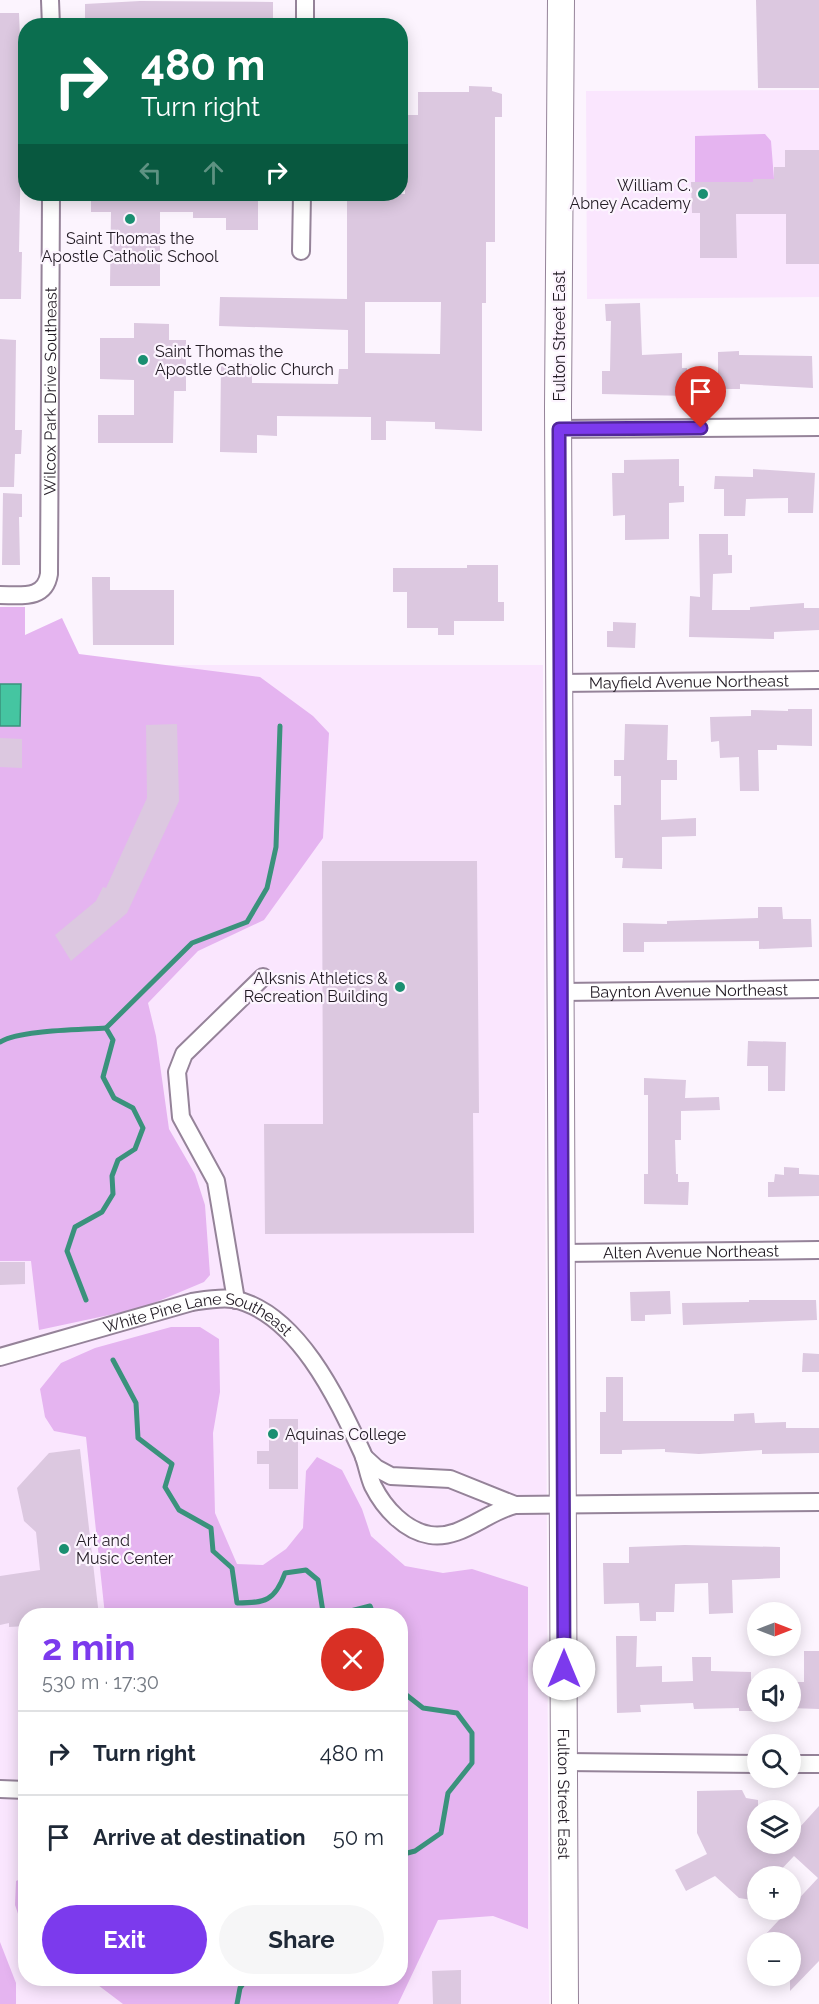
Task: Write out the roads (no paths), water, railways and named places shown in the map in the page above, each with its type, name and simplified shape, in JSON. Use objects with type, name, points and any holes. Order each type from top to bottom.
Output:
[{"type":"main road","name":"Fulton Street East","points":[[561,0],[559,683],[565,2004]]},
{"type":"street","points":[[50,0],[51,18]]},
{"type":"street","points":[[305,0],[305,18]]},
{"type":"street","name":"Wilcox Park Drive Southeast","points":[[0,595],[34,594],[44,589],[50,574],[51,201]]},
{"type":"street","points":[[301,251],[302,201]]},
{"type":"street","points":[[559,429],[819,427]]},
{"type":"street","name":"Mayfield Avenue Northeast","points":[[559,683],[819,680]]},
{"type":"street","points":[[236,1300],[216,1181],[181,1117],[177,1071],[184,1054],[263,977]]},
{"type":"street","name":"Baynton Avenue Northeast","points":[[560,992],[819,990]]},
{"type":"street","name":"Alten Avenue Northeast","points":[[561,1253],[819,1250]]},
{"type":"street","name":"White Pine Lane Southeast","points":[[0,1358],[192,1302],[214,1299],[236,1300],[278,1321],[305,1351],[336,1401],[364,1457],[374,1486],[384,1502],[399,1520],[424,1534],[438,1536],[455,1532],[500,1509],[515,1505],[819,1502]]},
{"type":"street","name":"White Pine Lane Southeast","points":[[364,1457],[376,1468],[391,1476],[450,1479],[515,1505]]},
{"type":"street","points":[[565,1762],[747,1764]]},
{"type":"street","points":[[801,1764],[819,1764]]},
{"type":"street","points":[[0,1789],[18,1790]]},
{"type":"waterway","points":[[86,1300],[67,1251],[75,1227],[102,1212],[113,1194],[112,1176],[118,1160],[135,1149],[143,1128],[133,1108],[114,1098],[103,1077],[113,1040],[106,1028],[192,943],[247,922],[267,888],[276,847],[280,726]]},
{"type":"waterway","points":[[0,1042],[35,1033],[106,1028]]},
{"type":"waterway","points":[[113,1360],[136,1403],[138,1438],[172,1464],[165,1487],[179,1510],[211,1528],[213,1551],[232,1568],[237,1603],[262,1601],[273,1595],[285,1573],[306,1570],[318,1580],[322,1608]]},
{"type":"waterway","points":[[362,1608],[370,1606],[371,1608]]},
{"type":"waterway","points":[[408,1696],[423,1708],[457,1713],[472,1733],[472,1763],[448,1793],[441,1833],[415,1851],[408,1853]]},
{"type":"waterway","points":[[237,2004],[241,1986]]},
{"type":"place","name":"William C. Abney Academy","points":[[703,194]]},
{"type":"place","name":"Saint Thomas the Apostle Catholic School","points":[[130,219]]},
{"type":"place","name":"Saint Thomas the Apostle Catholic Church","points":[[143,360]]},
{"type":"place","name":"Alksnis Athletics & Recreation Building","points":[[400,987]]},
{"type":"place","name":"Aquinas College","points":[[273,1434]]},
{"type":"place","name":"Art and Music Center","points":[[64,1549]]}]
